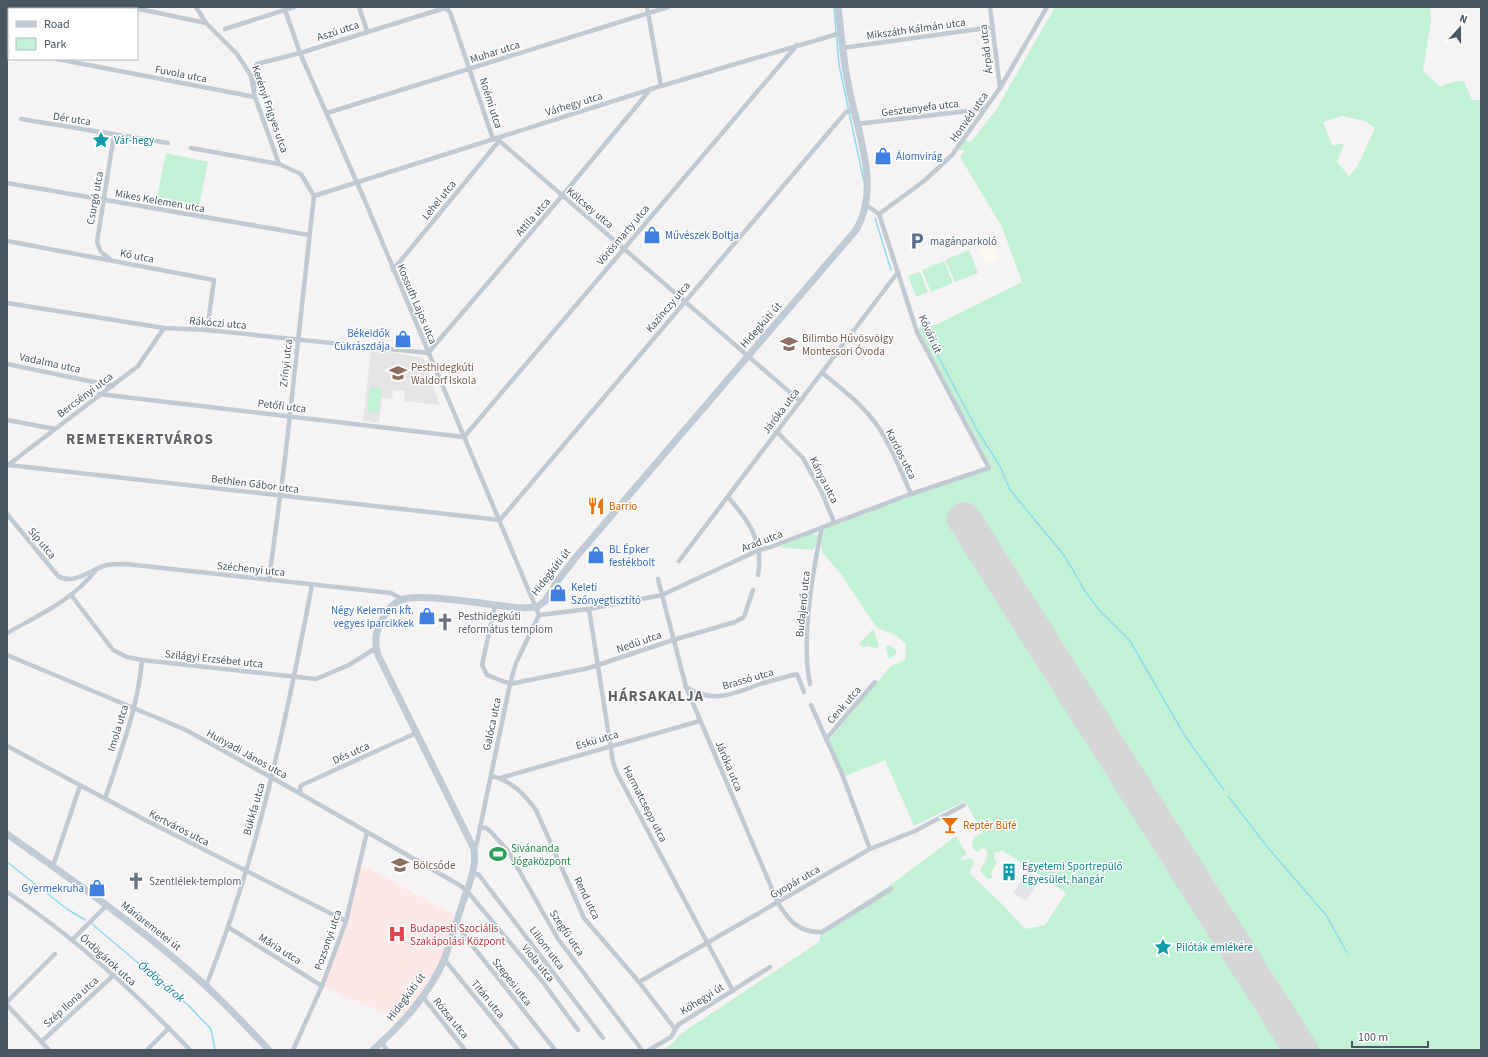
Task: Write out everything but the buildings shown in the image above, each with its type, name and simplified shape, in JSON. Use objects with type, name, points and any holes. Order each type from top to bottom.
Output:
[{"type":"main road","name":"Hidegkúti út","points":[[402,599],[422,597],[520,608],[537,607],[545,601],[559,579],[576,557],[856,230],[866,205],[868,184],[867,172],[856,124],[851,110],[842,48],[838,34],[838,7]]},
{"type":"main road","points":[[376,648],[377,632],[382,618],[391,606],[402,599]]},
{"type":"main road","name":"Hidegkúti út","points":[[373,1050],[403,1021],[422,997],[444,959],[473,873],[475,857],[474,849],[414,734],[376,648]]},
{"type":"main road","name":"Máriaremetei út","points":[[7,834],[107,906],[206,986],[269,1050]]},
{"type":"street","name":"Kerényi Frigyes utca","points":[[196,7],[206,23],[242,61],[251,76],[255,97],[279,164]]},
{"type":"street","points":[[225,29],[285,8],[294,7]]},
{"type":"street","points":[[359,7],[367,31]]},
{"type":"street","name":"Aszú utca","points":[[254,89],[255,68],[257,64],[300,53],[446,7]]},
{"type":"street","name":"Noémi utca","points":[[446,7],[450,12],[496,139]]},
{"type":"street","points":[[647,7],[661,86]]},
{"type":"street","name":"Muhar utca","points":[[327,114],[668,7]]},
{"type":"street","name":"Árpád utca","points":[[990,7],[1000,88]]},
{"type":"street","name":"Honvéd utca","points":[[879,214],[924,182],[952,155],[1000,88],[1047,7]]},
{"type":"street","name":"Kossuth Lajos utca","points":[[285,8],[300,53],[537,607]]},
{"type":"street","points":[[138,9],[206,23]]},
{"type":"street","name":"Mikszáth Kálmán utca","points":[[842,48],[993,27]]},
{"type":"street","name":"Várhegy utca","points":[[314,196],[661,86],[838,34]]},
{"type":"street","name":"Vörösmarty utca","points":[[464,437],[797,45]]},
{"type":"street","name":"Fuvola utca","points":[[62,60],[255,97]]},
{"type":"street","name":"Attila utca","points":[[428,353],[562,196],[649,90]]},
{"type":"street","name":"Gesztenyefa utca","points":[[856,124],[985,109]]},
{"type":"street","name":"Kazinczy utca","points":[[500,520],[846,112],[851,110]]},
{"type":"street","name":"Dér utca","points":[[21,119],[168,143]]},
{"type":"street","name":"Csurgó utca","points":[[111,260],[101,252],[96,242],[114,135]]},
{"type":"street","name":"Kölcsey utca","points":[[496,139],[624,248],[800,402]]},
{"type":"street","name":"Lehel utca","points":[[393,270],[496,139]]},
{"type":"street","points":[[191,148],[279,164],[301,174],[314,196]]},
{"type":"street","name":"Mikes Kelemen utca","points":[[7,183],[309,235]]},
{"type":"street","name":"Zrínyi utca","points":[[269,580],[290,416],[297,339],[314,196]]},
{"type":"street","points":[[866,205],[879,214]]},
{"type":"street","name":"Kővári út","points":[[879,214],[916,332],[989,468]]},
{"type":"street","name":"Kő utca","points":[[7,242],[214,280],[207,330]]},
{"type":"street","name":"Járóka utca","points":[[679,561],[898,272]]},
{"type":"street","name":"Rákóczi utca","points":[[7,303],[164,328],[207,330],[428,353]]},
{"type":"street","name":"Bercsényi utca","points":[[8,465],[99,394],[138,366],[164,328]]},
{"type":"street","name":"Vadalma utca","points":[[7,364],[112,386]]},
{"type":"street","name":"Kardos utca","points":[[822,373],[850,395],[869,415],[886,439],[911,494]]},
{"type":"street","name":"Petőfi utca","points":[[99,394],[464,437]]},
{"type":"street","points":[[7,420],[55,429]]},
{"type":"street","name":"Kánya utca","points":[[777,432],[803,458],[816,480],[834,522]]},
{"type":"street","name":"Bethlen Gábor utca","points":[[8,465],[500,520]]},
{"type":"street","name":"Arad utca","points":[[539,615],[589,609],[662,595],[760,550],[911,494],[989,468]]},
{"type":"street","points":[[728,497],[749,523],[760,550],[758,575]]},
{"type":"street","name":"Síp utca","points":[[7,514],[58,576],[67,580]]},
{"type":"street","name":"Budajenő utca","points":[[810,684],[807,670],[809,612],[822,527]]},
{"type":"street","name":"Széchenyi utca","points":[[67,580],[107,565],[126,564],[391,593],[402,599]]},
{"type":"street","points":[[7,633],[52,609],[88,581],[97,569]]},
{"type":"street","points":[[85,574],[89,578],[88,581]]},
{"type":"street","name":"Járóka utca","points":[[658,579],[686,687],[778,903],[790,921],[800,929],[812,932],[822,932],[891,889]]},
{"type":"street","name":"Bükkfa utca","points":[[206,986],[228,927],[246,872],[272,778],[312,585]]},
{"type":"street","name":"Nedű utca","points":[[510,684],[599,666],[673,640],[735,622],[744,617],[753,590]]},
{"type":"street","name":"Szilágyi Erzsébet utca","points":[[71,595],[113,650],[127,657],[142,660],[316,679],[324,677],[349,665],[376,648]]},
{"type":"street","points":[[495,606],[482,666],[486,675],[510,684]]},
{"type":"street","points":[[537,607],[539,615]]},
{"type":"street","name":"Harmatcsepp utca","points":[[589,609],[611,746],[617,773],[733,991]]},
{"type":"street","name":"Galóca utca","points":[[474,849],[510,684],[516,663],[539,615]]},
{"type":"street","name":"Hunyadi János utca","points":[[7,655],[186,730],[301,794],[467,891]]},
{"type":"street","name":"Imola utca","points":[[105,799],[134,707],[140,684],[142,660]]},
{"type":"street","name":"Brassó utca","points":[[686,687],[697,694],[714,697],[732,695],[797,674],[804,692]]},
{"type":"street","name":"Cenk utca","points":[[826,739],[875,682]]},
{"type":"street","points":[[811,705],[870,849]]},
{"type":"street","name":"Eskü utca","points":[[500,778],[700,721]]},
{"type":"street","name":"Dés utca","points":[[301,794],[300,788],[302,785],[414,734]]},
{"type":"street","name":"Kertváros utca","points":[[7,746],[105,799],[346,922]]},
{"type":"street","name":"Rend utca","points":[[491,776],[500,778],[521,791],[536,810],[584,918],[639,982],[675,1029]]},
{"type":"street","points":[[53,866],[80,786]]},
{"type":"street","name":"Gyopár utca","points":[[639,982],[870,849],[911,833],[964,805]]},
{"type":"street","name":"Szegfű utca","points":[[480,827],[486,828],[491,832],[508,851],[558,939],[642,1050]]},
{"type":"street","name":"Pozsonyi utca","points":[[293,1050],[322,986],[346,922],[367,832]]},
{"type":"street","name":"Liliom utca","points":[[473,873],[479,875],[603,1038]]},
{"type":"street","name":"Viola utca","points":[[467,891],[542,981],[578,1030]]},
{"type":"street","name":"Ördögárok utca","points":[[7,892],[49,920],[114,975],[190,1050]]},
{"type":"street","points":[[72,940],[107,906]]},
{"type":"street","name":"Szepesi utca","points":[[456,925],[555,1050]]},
{"type":"street","name":"Mária utca","points":[[228,927],[322,986]]},
{"type":"street","points":[[48,1050],[7,1004],[55,954]]},
{"type":"street","name":"Titán utca","points":[[444,959],[518,1050]]},
{"type":"street","name":"Kőhegyi út","points":[[649,1050],[671,1036],[675,1029],[770,967]]},
{"type":"street","name":"Szép Ilona utca","points":[[40,1042],[114,975]]},
{"type":"street","name":"Rózsa utca","points":[[422,997],[465,1050]]},
{"type":"street","points":[[147,1050],[169,1028]]},
{"type":"street","points":[[381,1042],[387,1050]]},
{"type":"shaded area","points":[[991,240],[999,259],[985,264],[977,245]]},
{"type":"shaded area","name":"Pesthidegkúti Waldorf Iskola","points":[[371,350],[423,357],[440,405],[404,401],[405,391],[393,390],[392,399],[382,398],[379,423],[363,421]]},
{"type":"shaded area","name":"Budapesti Szociális Szakápolási Központ","points":[[360,864],[458,917],[444,959],[403,1021],[322,986],[346,922]]},
{"type":"shaded area","points":[[1027,871],[1040,879],[1026,901],[1013,893]]},
{"type":"green space","points":[[7,7],[114,8],[8,8],[8,39]]},
{"type":"green space","points":[[1055,7],[1430,7],[1431,20],[1423,71],[1440,87],[1452,82],[1464,81],[1472,100],[1481,100],[1481,1050],[663,1050],[673,1043],[679,1035],[819,942],[821,931],[889,886],[956,836],[967,854],[961,858],[961,861],[971,858],[974,863],[969,873],[1002,904],[1025,929],[1045,925],[1066,893],[1002,850],[998,853],[995,852],[994,858],[997,862],[991,873],[993,878],[987,879],[980,870],[987,857],[986,849],[982,848],[978,852],[974,850],[972,843],[975,836],[983,833],[965,801],[914,826],[885,760],[845,776],[829,740],[891,666],[905,660],[906,644],[897,636],[876,627],[840,573],[822,552],[821,544],[825,528],[914,495],[992,469],[918,329],[937,324],[1022,282],[1002,227],[960,157],[965,150],[958,150],[965,140],[971,142],[996,110]],"holes":[[[1342,116],[1365,121],[1375,128],[1357,167],[1349,176],[1337,162],[1344,144],[1332,145],[1323,122]]]},
{"type":"green space","points":[[166,153],[208,162],[198,211],[156,202]]},
{"type":"green space","points":[[969,250],[978,273],[955,282],[945,260]]},
{"type":"green space","points":[[944,261],[953,283],[931,292],[922,270]]},
{"type":"green space","points":[[920,272],[928,292],[916,297],[908,276]]},
{"type":"green space","points":[[370,386],[382,388],[378,413],[367,411]]},
{"type":"green space","points":[[813,533],[818,536],[815,548],[811,550],[778,547]]},
{"type":"green space","points":[[873,629],[879,646],[876,649],[869,646],[864,647],[859,644]]},
{"type":"green space","points":[[890,645],[896,650],[896,654],[890,659],[888,657],[886,647]]},
{"type":"waterway","points":[[834,7],[839,65],[864,182]]},
{"type":"waterway","points":[[875,218],[891,270]]},
{"type":"waterway","points":[[923,330],[934,345],[936,352],[977,430],[1001,468],[1010,490],[1063,554],[1084,590],[1100,611],[1130,641],[1185,736],[1224,790]]},
{"type":"waterway","points":[[1228,796],[1269,849],[1326,915],[1347,953]]},
{"type":"waterway","name":"Ördög-árok","points":[[7,862],[67,909],[85,920]]},
{"type":"waterway","name":"Ördög-árok","points":[[92,924],[188,1005],[211,1029],[215,1050]]},
{"type":"runway","points":[[964,519],[1301,1050]]},
{"type":"place","name":"Vár-hegy","points":[[101,140]]},
{"type":"place","name":"Álomvirág","points":[[883,156]]},
{"type":"place","name":"Művészek Boltja","points":[[652,235]]},
{"type":"place","name":"magánparkoló","points":[[917,241]]},
{"type":"place","name":"Békeidők Cukrászdája","points":[[403,339]]},
{"type":"place","name":"Bilimbo Hűvösvölgy Montessori Óvoda","points":[[789,344]]},
{"type":"place","name":"Pesthidegkúti Waldorf Iskola","points":[[398,373]]},
{"type":"place","name":"Barrio","points":[[596,506]]},
{"type":"place","name":"BL Épker festékbolt","points":[[596,555]]},
{"type":"place","name":"Keleti Szőnyegtisztító","points":[[558,593]]},
{"type":"place","name":"Négy Kelemen kft. vegyes iparcikkek","points":[[427,616]]},
{"type":"place","name":"Pesthidegkúti református templom","points":[[445,622]]},
{"type":"place","name":"Reptér Büfé","points":[[950,825]]},
{"type":"place","name":"Sivánanda Jógaközpont","points":[[498,854]]},
{"type":"place","name":"Bölcsőde","points":[[400,865]]},
{"type":"place","name":"Egyetemi Sportrepülő Egyesület, hangár","points":[[1009,872]]},
{"type":"place","name":"Szentlélek-templom","points":[[136,881]]},
{"type":"place","name":"Gyermekruha","points":[[97,888]]},
{"type":"place","name":"Budapesti Szociális Szakápolási Központ","points":[[397,934]]},
{"type":"place","name":"Pilóták emlékére","points":[[1163,947]]},
{"type":"district","name":"REMETEKERTVÁROS","points":[[140,439]]},
{"type":"district","name":"HÁRSAKALJA","points":[[656,696]]}]
